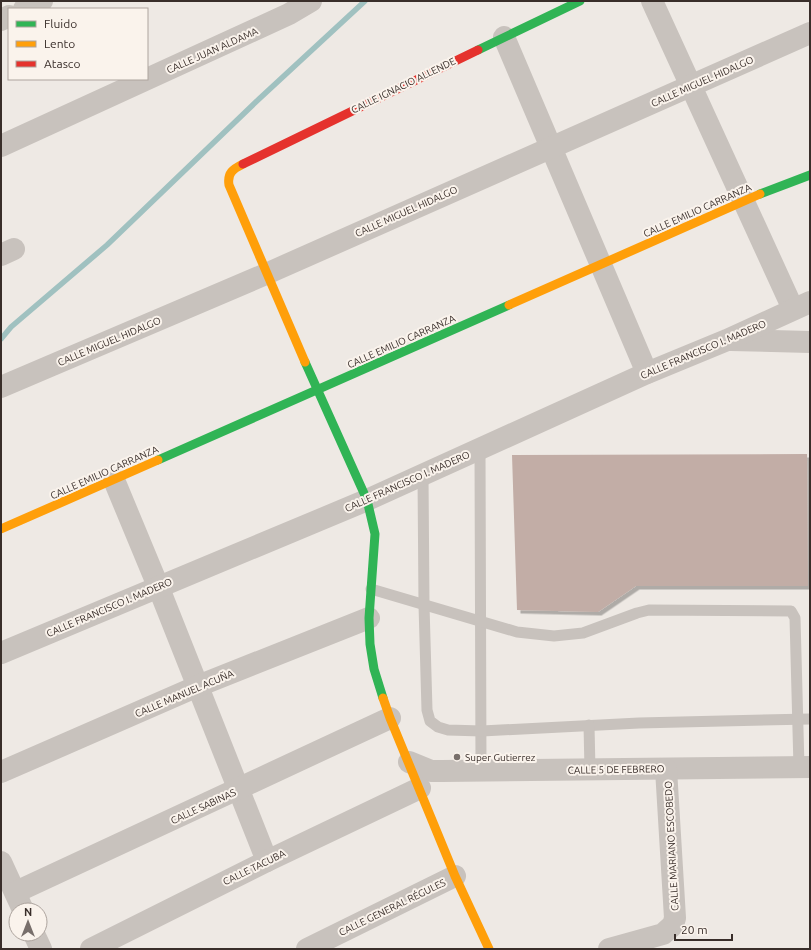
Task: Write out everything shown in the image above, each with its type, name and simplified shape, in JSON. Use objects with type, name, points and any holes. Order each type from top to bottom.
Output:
[{"type":"street","points":[[26,8],[42,1]]},
{"type":"street","name":"CALLE JUAN ALDAMA","points":[[148,79],[289,14],[311,1]]},
{"type":"street","name":"CALLE IGNACIO ALLENDE","points":[[266,274],[228,185],[229,173],[234,168],[580,1]]},
{"type":"street","points":[[652,1],[743,201],[802,305]]},
{"type":"street","name":"CALLE MIGUEL HIDALGO","points":[[1,387],[266,274],[810,33]]},
{"type":"street","points":[[504,37],[552,146],[647,373]]},
{"type":"street","name":"CALLE JUAN ALDAMA","points":[[1,146],[145,80]]},
{"type":"street","name":"CALLE EMILIO CARRANZA","points":[[1,529],[743,201],[810,175]]},
{"type":"street","points":[[266,274],[367,500],[375,534],[369,618],[370,644],[374,670],[390,718],[417,772],[456,876],[489,949]]},
{"type":"street","name":"CALLE FRANCISCO I. MADERO","points":[[1,652],[367,500],[647,373],[727,340],[802,305]]},
{"type":"street","points":[[727,340],[810,342]]},
{"type":"street","points":[[114,480],[158,586],[267,861]]},
{"type":"street","name":"CALLE MANUEL ACUÑA","points":[[1,772],[198,686],[369,618]]},
{"type":"street","name":"CALLE SABINAS","points":[[20,901],[239,790],[390,718]]},
{"type":"street","name":"CALLE 5 DE FEBRERO","points":[[417,772],[805,767]]},
{"type":"street","name":"CALLE MARIANO ESCOBEDO","points":[[609,949],[662,934],[674,925],[675,918],[666,769]]},
{"type":"street","name":"CALLE TACUBA","points":[[90,949],[267,861],[417,772]]},
{"type":"street","points":[[1,862],[20,901]]},
{"type":"street","name":"CALLE GENERAL RÉGULES","points":[[307,949],[456,876]]},
{"type":"lane","points":[[480,449],[481,771]]},
{"type":"lane","points":[[423,475],[424,605],[427,710],[430,721],[438,727],[448,730],[482,731],[589,725],[810,720]]},
{"type":"lane","points":[[371,589],[517,632],[554,636],[583,633],[649,610],[744,609],[791,611],[795,618],[798,720],[805,767]]},
{"type":"lane","points":[[589,725],[590,770]]},
{"type":"building","points":[[807,454],[808,586],[636,586],[598,612],[517,610],[512,455]]},
{"type":"waterway","points":[[1,339],[11,327],[107,245],[259,99],[365,1]]},
{"type":"traffic: fast","points":[[478,50],[580,1]]},
{"type":"traffic: fast","points":[[760,194],[810,175]]},
{"type":"traffic: fast","points":[[158,460],[509,305]]},
{"type":"traffic: fast","points":[[305,362],[367,500],[375,534],[369,618],[370,644],[374,669],[383,698]]},
{"type":"traffic: slow","points":[[243,164],[230,174],[229,185],[305,362]]},
{"type":"traffic: slow","points":[[509,305],[760,194]]},
{"type":"traffic: slow","points":[[1,529],[158,460]]},
{"type":"traffic: slow","points":[[383,698],[455,876],[489,949]]},
{"type":"traffic: jam","points":[[243,164],[478,50]]},
{"type":"place","name":"Super Gutierrez","points":[[457,757]]}]
